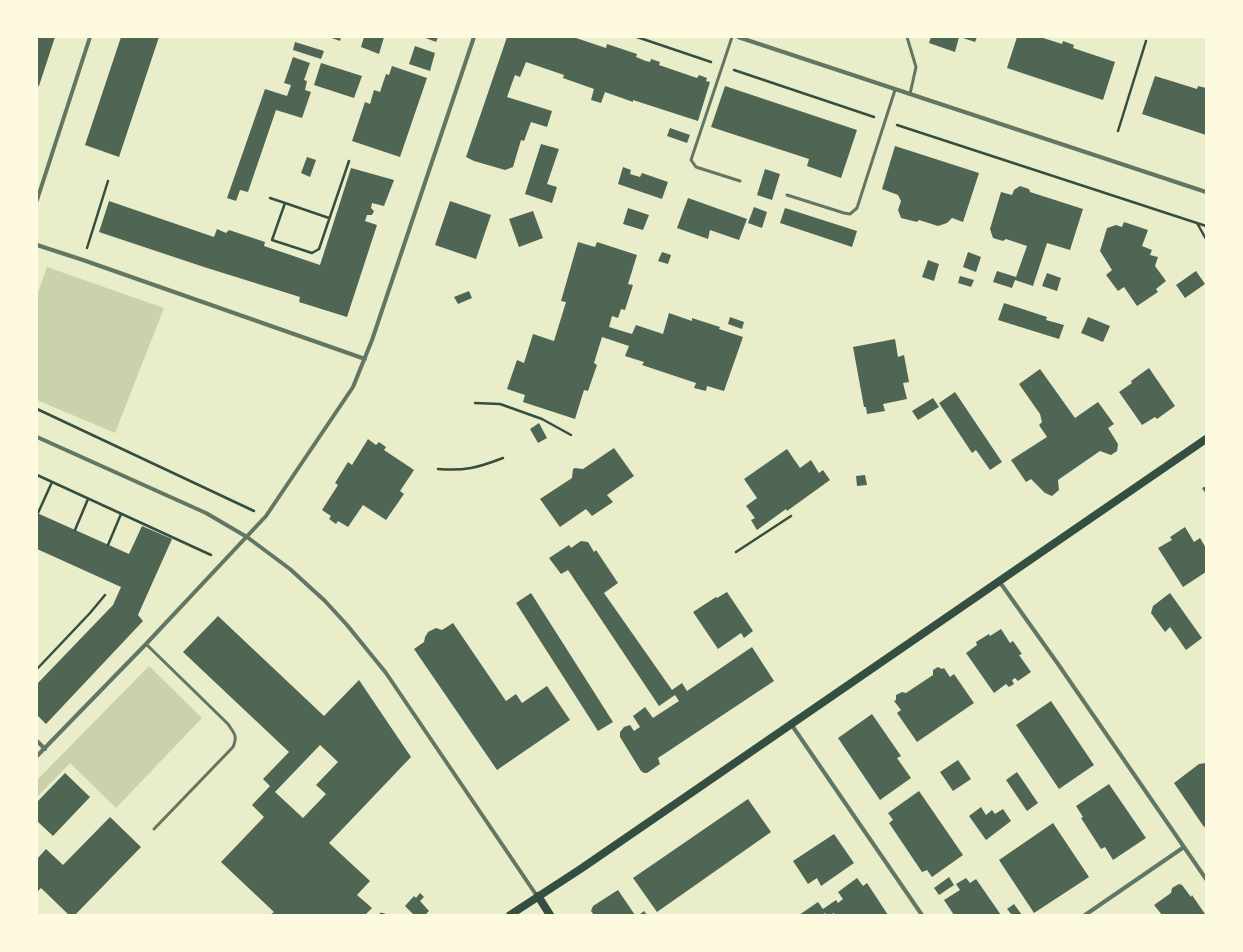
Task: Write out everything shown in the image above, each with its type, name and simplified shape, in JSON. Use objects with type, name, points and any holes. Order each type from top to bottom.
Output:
[{"type":"main road","points":[[510,915],[582,868],[790,723],[1206,439]]},
{"type":"main road","points":[[538,896],[550,915]]},
{"type":"street","points":[[37,200],[90,37]]},
{"type":"street","points":[[37,756],[146,644],[266,516],[353,387],[365,360],[474,37]]},
{"type":"street","points":[[738,37],[1206,192]]},
{"type":"street","points":[[37,245],[365,360]]},
{"type":"street","points":[[37,438],[206,512],[247,537],[290,569],[325,601],[382,667],[538,896]]},
{"type":"street","points":[[999,580],[1206,879]]},
{"type":"street","points":[[790,723],[922,915]]},
{"type":"street","points":[[37,741],[45,748]]},
{"type":"street","points":[[1085,915],[1184,847]]},
{"type":"lane","points":[[732,37],[691,160],[696,166],[740,181]]},
{"type":"lane","points":[[906,37],[916,67],[910,94]]},
{"type":"lane","points":[[787,195],[844,213],[850,214],[857,208],[895,90]]},
{"type":"lane","points":[[146,644],[228,724],[235,734],[236,741],[233,747],[154,830]]},
{"type":"path","points":[[637,37],[886,121],[1206,226]]},
{"type":"path","points":[[1118,131],[1146,41]]},
{"type":"path","points":[[285,203],[272,240],[312,253],[319,249],[349,161]]},
{"type":"path","points":[[83,260],[108,181]]},
{"type":"path","points":[[270,198],[329,218]]},
{"type":"path","points":[[1197,222],[1206,239]]},
{"type":"path","points":[[475,403],[500,404],[542,419],[571,435]]},
{"type":"path","points":[[37,409],[266,516]]},
{"type":"path","points":[[438,469],[459,470],[481,467],[503,458]]},
{"type":"path","points":[[37,476],[224,561]]},
{"type":"path","points":[[38,513],[52,482]]},
{"type":"path","points":[[75,530],[88,499]]},
{"type":"path","points":[[108,544],[122,514]]},
{"type":"path","points":[[736,552],[791,516]]},
{"type":"path","points":[[37,669],[105,595]]},
{"type":"path","points":[[381,914],[385,915]]},
{"type":"green space","points":[[47,267],[164,308],[115,433],[37,400],[37,295]]},
{"type":"green space","points":[[149,666],[202,718],[116,808],[70,763],[37,797],[37,780]]},
{"type":"building","points":[[37,37],[55,37],[39,86],[37,85]]},
{"type":"building","points":[[121,37],[159,37],[119,157],[85,145]]},
{"type":"building","points":[[329,37],[341,37],[340,41]]},
{"type":"building","points":[[364,37],[384,37],[379,54],[361,47]]},
{"type":"building","points":[[423,37],[438,37],[436,42]]},
{"type":"building","points":[[507,37],[573,37],[606,48],[607,44],[637,54],[636,57],[646,61],[650,62],[651,59],[660,62],[659,65],[697,78],[699,75],[707,78],[706,81],[710,82],[698,121],[633,100],[633,102],[605,92],[601,103],[591,100],[594,89],[563,78],[564,75],[526,62],[520,77],[515,75],[507,97],[552,111],[547,127],[531,122],[524,141],[521,140],[513,167],[505,170],[474,161],[466,157]]},
{"type":"building","points":[[931,37],[959,37],[955,52],[929,43]]},
{"type":"building","points":[[960,37],[977,37],[975,42]]},
{"type":"building","points":[[1017,37],[1040,37],[1062,44],[1063,41],[1074,45],[1073,48],[1115,62],[1103,100],[1007,68]]},
{"type":"building","points":[[295,42],[324,51],[321,59],[293,50]]},
{"type":"building","points":[[415,46],[435,53],[430,71],[409,64]]},
{"type":"building","points":[[293,57],[310,63],[304,80],[307,81],[305,90],[311,92],[302,118],[276,110],[248,192],[240,190],[236,201],[227,198],[265,89],[287,96],[291,85],[284,83]]},
{"type":"building","points":[[321,63],[362,76],[354,98],[314,85]]},
{"type":"building","points":[[392,66],[427,78],[400,157],[352,141],[365,102],[370,104],[374,90],[380,92],[386,74],[389,75]]},
{"type":"building","points":[[1155,76],[1197,89],[1198,86],[1206,88],[1206,135],[1142,114]]},
{"type":"building","points":[[725,86],[857,130],[841,178],[807,166],[809,159],[711,127]]},
{"type":"building","points":[[670,128],[690,135],[687,143],[667,136]]},
{"type":"building","points":[[541,144],[559,149],[547,184],[557,187],[552,203],[525,194]]},
{"type":"building","points":[[895,146],[979,173],[963,222],[952,218],[947,223],[938,226],[919,220],[917,222],[901,218],[898,210],[901,201],[898,195],[882,189]]},
{"type":"building","points":[[307,157],[316,160],[310,177],[301,173]]},
{"type":"building","points":[[623,167],[631,170],[630,174],[640,177],[642,173],[668,182],[662,199],[618,184]]},
{"type":"building","points":[[351,168],[394,180],[384,206],[372,203],[371,208],[374,211],[372,215],[367,215],[365,221],[377,225],[347,317],[299,302],[300,297],[99,232],[109,201],[214,237],[217,229],[226,233],[229,230],[265,242],[264,246],[320,265]]},
{"type":"building","points":[[765,169],[780,174],[772,200],[757,195]]},
{"type":"building","points":[[1020,186],[1029,189],[1030,192],[1083,209],[1070,250],[1047,243],[1033,286],[1015,280],[1012,288],[993,282],[997,271],[1016,277],[1027,246],[1006,239],[1003,241],[993,238],[990,229],[1001,192],[1012,195],[1014,190]]},
{"type":"building","points":[[688,198],[747,219],[739,240],[710,230],[708,239],[677,228]]},
{"type":"building","points":[[450,201],[491,215],[476,259],[435,245]]},
{"type":"building","points":[[754,207],[767,212],[762,228],[748,223]]},
{"type":"building","points":[[628,208],[649,215],[643,230],[623,224]]},
{"type":"building","points":[[785,208],[857,231],[852,247],[780,223]]},
{"type":"building","points":[[533,211],[543,238],[519,247],[509,219]]},
{"type":"building","points":[[1124,222],[1148,230],[1142,246],[1152,250],[1150,255],[1158,257],[1155,266],[1166,281],[1156,289],[1158,292],[1137,306],[1124,287],[1118,291],[1106,275],[1112,270],[1100,251],[1107,228],[1116,225],[1122,227]]},
{"type":"building","points":[[578,242],[595,247],[597,242],[637,255],[628,284],[633,285],[625,310],[621,309],[618,318],[612,316],[609,327],[632,334],[636,325],[663,334],[669,313],[692,321],[692,318],[720,327],[719,329],[743,337],[724,391],[707,386],[706,391],[694,388],[696,383],[642,365],[644,362],[625,356],[629,346],[602,337],[594,363],[597,365],[588,391],[584,390],[575,419],[523,402],[525,395],[507,389],[517,360],[524,363],[533,334],[554,341],[566,302],[561,301]]},
{"type":"building","points":[[662,252],[671,255],[668,264],[658,261]]},
{"type":"building","points":[[968,252],[981,257],[976,272],[963,267]]},
{"type":"building","points":[[928,260],[939,264],[934,281],[922,277]]},
{"type":"building","points":[[1196,271],[1205,284],[1185,298],[1176,285]]},
{"type":"building","points":[[1047,273],[1061,278],[1057,291],[1042,286]]},
{"type":"building","points":[[960,276],[974,280],[971,287],[958,283]]},
{"type":"building","points":[[469,291],[472,298],[458,304],[454,297]]},
{"type":"building","points":[[1004,303],[1047,317],[1046,320],[1064,325],[1059,339],[998,320]]},
{"type":"building","points":[[730,317],[744,322],[742,329],[728,324]]},
{"type":"building","points":[[1088,317],[1110,326],[1103,342],[1081,333]]},
{"type":"building","points":[[895,339],[898,357],[904,355],[909,382],[903,383],[907,399],[883,404],[885,411],[867,414],[866,407],[864,407],[853,347]]},
{"type":"building","points":[[1149,368],[1175,406],[1157,419],[1155,417],[1142,425],[1119,392]]},
{"type":"building","points":[[1040,369],[1075,418],[1098,402],[1114,424],[1108,428],[1118,444],[1117,451],[1111,455],[1100,451],[1058,480],[1059,490],[1052,496],[1045,493],[1031,479],[1026,482],[1011,460],[1047,437],[1039,425],[1042,422],[1040,414],[1019,384]]},
{"type":"building","points":[[955,392],[1002,462],[990,470],[976,450],[972,453],[939,403]]},
{"type":"building","points":[[933,398],[939,407],[918,420],[912,411]]},
{"type":"building","points":[[539,423],[547,438],[538,443],[530,429]]},
{"type":"building","points":[[368,439],[376,445],[379,442],[386,447],[384,450],[414,470],[400,491],[404,494],[386,520],[363,505],[348,527],[338,521],[336,524],[329,519],[331,516],[322,510],[338,485],[335,483],[348,462],[352,465]]},
{"type":"building","points":[[614,448],[634,476],[607,495],[613,502],[592,516],[586,509],[560,527],[540,499],[572,478],[573,469],[583,469]]},
{"type":"building","points":[[787,449],[800,468],[811,460],[819,473],[823,470],[830,480],[787,511],[786,509],[757,530],[751,520],[755,518],[746,506],[757,498],[744,479]]},
{"type":"building","points":[[865,475],[867,485],[857,486],[856,476]]},
{"type":"building","points":[[1206,486],[1206,494],[1202,488]]},
{"type":"building","points":[[37,513],[129,554],[142,526],[172,539],[138,615],[143,621],[46,724],[37,715],[37,684],[113,605],[121,587],[37,549]]},
{"type":"building","points":[[1185,527],[1194,542],[1200,538],[1206,548],[1206,572],[1183,587],[1158,548],[1172,540],[1170,537]]},
{"type":"building","points":[[581,541],[588,542],[594,552],[596,550],[618,583],[604,593],[672,690],[682,683],[687,691],[752,647],[774,681],[658,758],[660,764],[647,773],[641,771],[620,737],[620,732],[624,727],[630,725],[634,731],[640,727],[633,716],[645,707],[653,718],[679,701],[675,695],[659,706],[568,570],[561,574],[549,558],[569,545],[571,548]]},
{"type":"building","points":[[727,592],[753,631],[744,638],[741,633],[718,649],[693,612],[716,597],[717,598]]},
{"type":"building","points":[[531,593],[613,722],[598,731],[516,603]]},
{"type":"building","points":[[1170,593],[1202,638],[1186,650],[1170,627],[1165,632],[1151,613],[1153,606]]},
{"type":"building","points":[[218,616],[324,716],[359,680],[411,757],[329,843],[370,881],[357,895],[372,908],[365,915],[270,915],[274,912],[221,862],[264,817],[252,805],[270,786],[263,779],[289,752],[183,652]],"holes":[[[320,745],[338,762],[316,785],[326,794],[303,818],[275,792]]]},
{"type":"building","points":[[453,623],[506,701],[516,694],[522,703],[547,686],[570,720],[497,770],[414,649],[424,642],[428,632],[436,628],[442,630]]},
{"type":"building","points":[[1001,629],[1010,643],[1013,641],[1022,654],[1019,655],[1031,672],[1018,681],[1015,678],[1012,680],[1014,684],[1009,687],[1006,684],[994,693],[966,653],[977,645],[976,642]]},
{"type":"building","points":[[938,667],[942,669],[944,668],[950,677],[954,674],[974,703],[917,742],[897,713],[901,710],[894,701],[896,700],[896,695],[902,692],[906,693],[933,675],[933,670]]},
{"type":"building","points":[[1051,701],[1094,765],[1059,789],[1016,725]]},
{"type":"building","points":[[872,714],[901,756],[897,758],[911,778],[880,800],[838,738]]},
{"type":"building","points":[[958,760],[971,779],[953,791],[940,772]]},
{"type":"building","points":[[1206,763],[1206,826],[1204,827],[1174,783],[1199,764]]},
{"type":"building","points":[[1017,772],[1038,803],[1027,811],[1006,780]]},
{"type":"building","points":[[65,773],[90,797],[53,836],[37,821],[37,802]]},
{"type":"building","points":[[1109,784],[1146,838],[1113,860],[1105,847],[1101,849],[1081,818],[1083,817],[1076,806]]},
{"type":"building","points":[[919,791],[963,855],[932,877],[927,870],[922,872],[889,823],[893,820],[888,813]]},
{"type":"building","points":[[748,799],[771,832],[657,912],[633,878]]},
{"type":"building","points":[[981,807],[986,815],[992,810],[995,814],[1003,809],[1011,821],[986,840],[969,816]]},
{"type":"building","points":[[110,817],[141,847],[75,915],[69,915],[41,888],[37,892],[37,859],[46,849],[63,865]]},
{"type":"building","points":[[1053,823],[1089,877],[1034,913],[999,860]]},
{"type":"building","points":[[834,834],[854,863],[821,886],[817,878],[808,884],[793,861]]},
{"type":"building","points":[[949,877],[954,885],[939,895],[934,888]]},
{"type":"building","points":[[857,878],[863,886],[867,883],[888,915],[835,915],[834,913],[827,915],[825,913],[822,915],[799,915],[818,902],[823,909],[836,900],[838,903],[843,899],[838,892]]},
{"type":"building","points":[[966,878],[970,883],[976,879],[1001,915],[954,915],[944,900],[960,890],[956,884]]},
{"type":"building","points":[[1179,884],[1182,885],[1191,897],[1192,895],[1205,914],[1162,915],[1154,905],[1171,893],[1172,888]]},
{"type":"building","points":[[618,890],[635,915],[594,915],[591,911],[593,906]]},
{"type":"building","points":[[420,893],[424,897],[420,901],[429,911],[425,915],[414,915],[405,906],[414,896],[416,898]]},
{"type":"building","points":[[1014,904],[1022,915],[1012,915],[1007,909]]},
{"type":"building","points":[[644,911],[647,915],[639,915]]}]
